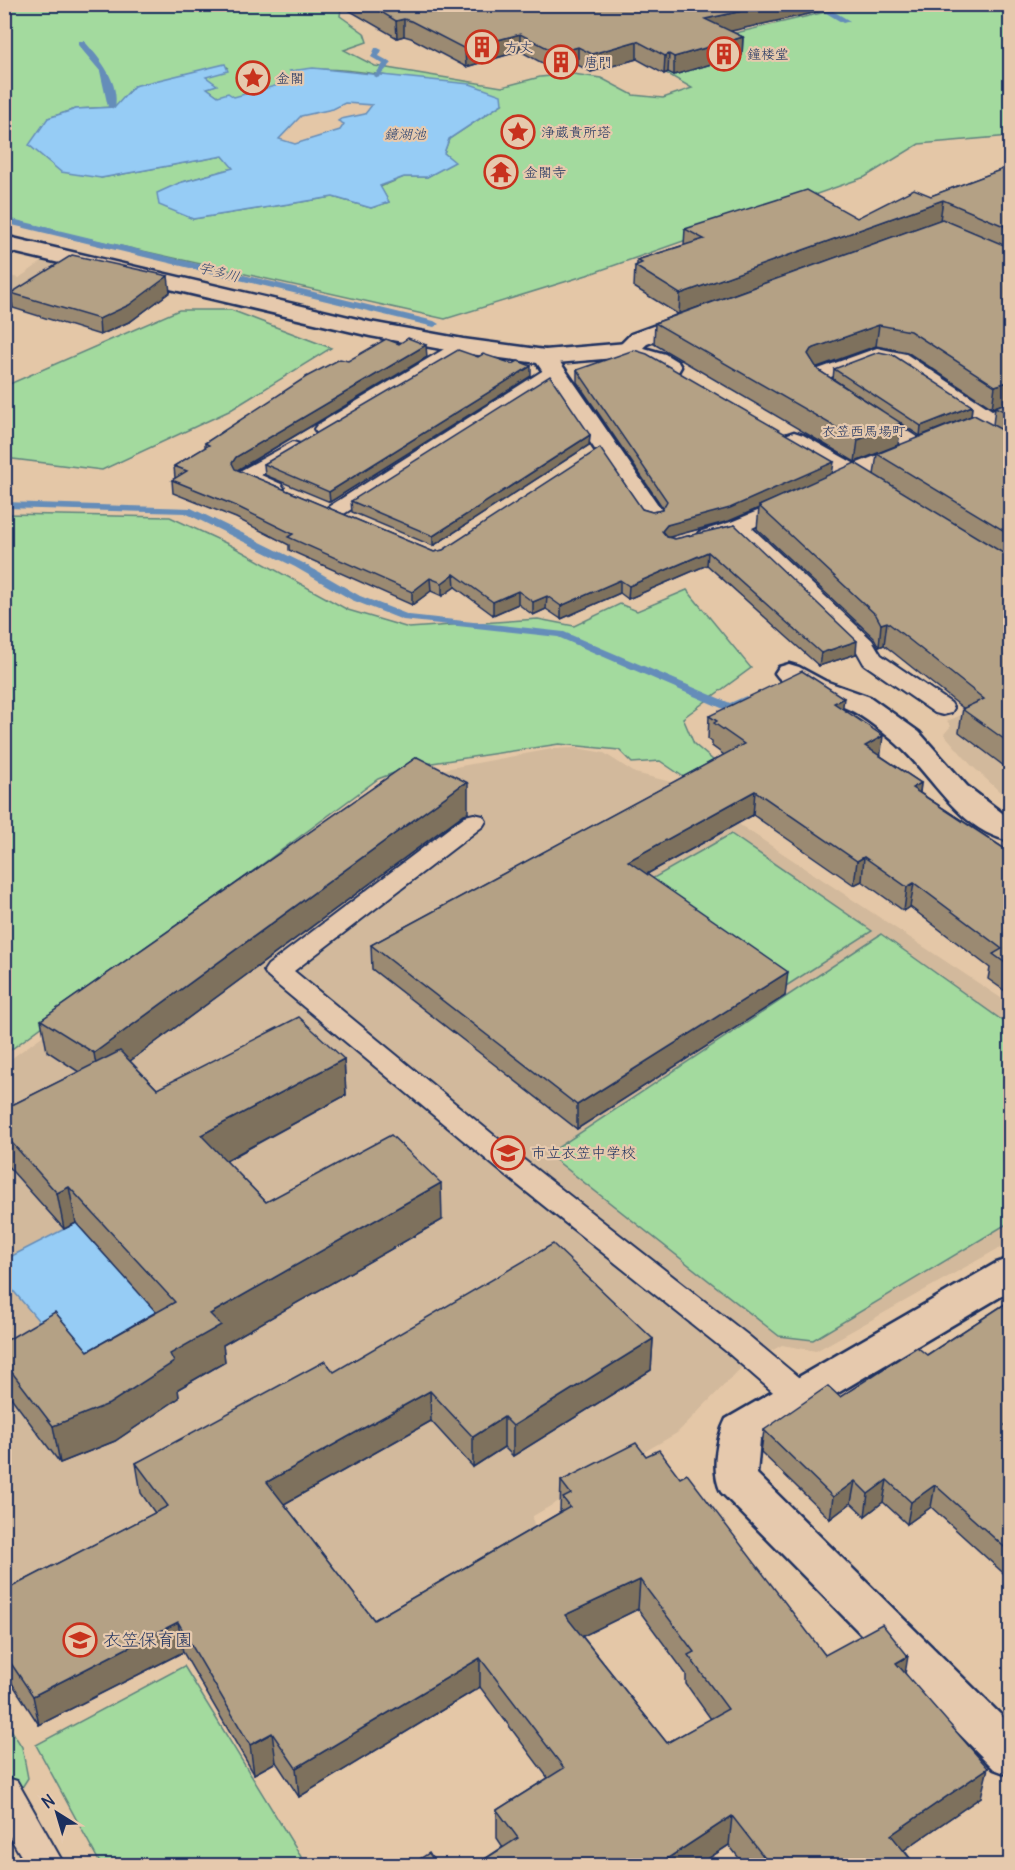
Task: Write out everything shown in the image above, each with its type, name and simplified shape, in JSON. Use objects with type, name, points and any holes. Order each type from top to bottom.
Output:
[{"type":"street","points":[[4,243],[370,329],[549,365],[627,350],[656,359],[687,378]]},
{"type":"street","points":[[627,350],[639,339],[717,310]]},
{"type":"street","points":[[549,365],[595,452],[652,515]]},
{"type":"street","points":[[770,426],[863,480],[920,447],[990,423]]},
{"type":"street","points":[[789,674],[815,687],[860,703],[908,738],[956,793],[997,825],[1011,831]]},
{"type":"street","points":[[1011,1273],[740,1431],[736,1480],[1011,1754]]},
{"type":"lane","points":[[289,495],[245,476],[463,346]]},
{"type":"lane","points":[[920,447],[824,386],[817,376],[877,354],[899,358],[990,423]]},
{"type":"lane","points":[[332,513],[549,365]]},
{"type":"lane","points":[[830,487],[863,480]]},
{"type":"lane","points":[[689,542],[738,526],[810,496]]},
{"type":"lane","points":[[310,504],[353,522]]},
{"type":"lane","points":[[738,526],[864,645],[872,659],[943,708]]},
{"type":"lane","points":[[474,821],[277,971],[509,1163],[738,1344],[799,1396]]},
{"type":"lane","points":[[4,1793],[47,1866]]},
{"type":"shaded area","points":[[43,261],[68,267],[5,299],[5,275],[19,278]]},
{"type":"shaded area","points":[[1010,695],[1010,797],[999,791],[971,765],[944,734],[951,726],[947,721]]},
{"type":"shaded area","name":"市立衣笠中学校","points":[[577,748],[604,753],[635,773],[695,788],[731,819],[1010,1004],[1010,1242],[816,1351],[782,1345],[741,1368],[677,1433],[533,1516],[535,1543],[247,1719],[205,1638],[5,1609],[4,1064],[392,779],[552,749]]},
{"type":"green space","name":"金閣寺","points":[[5,5],[312,5],[341,9],[340,16],[364,33],[367,42],[344,50],[375,66],[502,87],[540,77],[573,74],[601,78],[633,95],[663,98],[692,88],[637,56],[856,5],[1010,5],[1010,136],[919,144],[865,177],[587,275],[445,319],[5,220]],"holes":[[[228,67],[205,77],[216,85],[207,88],[218,96],[236,97],[301,79],[291,71],[344,70],[397,78],[502,104],[449,139],[444,153],[454,162],[427,177],[404,177],[380,187],[389,202],[371,208],[333,197],[193,219],[179,183],[234,168],[223,156],[101,178],[48,118],[76,109],[115,107]]]},
{"type":"green space","points":[[179,310],[231,310],[331,348],[229,411],[102,470],[5,458],[5,386]]},
{"type":"green space","points":[[5,514],[170,517],[230,545],[348,610],[409,628],[538,619],[574,626],[620,604],[637,611],[687,590],[751,668],[683,718],[694,744],[726,771],[694,784],[660,761],[632,763],[619,750],[559,744],[412,766],[378,779],[5,1054]]},
{"type":"green space","points":[[731,834],[872,931],[786,986],[641,885]]},
{"type":"green space","points":[[881,934],[1010,1026],[1010,1222],[813,1340],[779,1336],[548,1154]]},
{"type":"green space","points":[[184,1666],[306,1865],[101,1865],[36,1745]]},
{"type":"green space","points":[[5,1720],[22,1747],[28,1778],[5,1814]]},
{"type":"water","name":"鏡湖池","points":[[225,64],[228,71],[206,77],[217,85],[207,88],[218,96],[228,93],[234,97],[301,79],[290,71],[313,68],[470,84],[501,95],[502,104],[449,139],[444,153],[455,162],[427,177],[404,177],[380,186],[389,202],[371,208],[333,197],[193,219],[159,205],[157,193],[179,183],[233,168],[223,156],[101,178],[61,172],[29,145],[48,118],[76,109],[115,107],[134,86]],"holes":[[[345,103],[372,105],[365,114],[338,121],[344,124],[340,130],[295,144],[279,139],[301,116],[333,109]]]},
{"type":"water","points":[[76,1223],[180,1338],[80,1370],[5,1281],[4,1260]]},
{"type":"building","points":[[368,4],[774,4],[705,19],[743,37],[674,57],[669,54],[665,56],[637,41],[592,54],[578,47],[557,53],[520,34],[465,49],[411,21],[404,19],[396,21]]},
{"type":"building","points":[[1011,166],[1011,229],[943,200],[680,294],[635,266],[642,263],[637,260],[704,239],[685,229],[807,190],[857,218],[914,189],[931,196]]},
{"type":"building","points":[[942,219],[1011,248],[1011,381],[995,386],[910,331],[879,325],[811,349],[808,354],[818,370],[901,423],[858,440],[655,323]]},
{"type":"building","points":[[72,255],[168,276],[129,305],[99,319],[11,293]]},
{"type":"building","points":[[408,338],[426,345],[236,457],[232,463],[235,469],[434,552],[443,550],[600,448],[642,509],[652,512],[662,510],[667,501],[577,370],[634,350],[647,354],[834,462],[730,508],[667,525],[662,531],[667,537],[675,539],[735,525],[857,641],[821,653],[708,552],[629,586],[620,580],[561,606],[547,596],[533,602],[518,591],[493,602],[454,574],[442,583],[430,578],[412,592],[288,537],[293,534],[234,505],[172,480],[187,471],[174,466],[209,445],[205,443],[306,377],[340,359],[348,361],[386,339],[399,344]]},
{"type":"building","points":[[458,350],[478,357],[483,354],[513,364],[518,361],[531,366],[329,492],[264,464]]},
{"type":"building","points":[[879,352],[893,355],[972,406],[921,426],[834,369]]},
{"type":"building","points":[[550,376],[590,435],[433,536],[351,501]]},
{"type":"building","points":[[1011,401],[1011,414],[995,407]]},
{"type":"building","points":[[974,415],[1011,434],[1011,535],[877,454]]},
{"type":"building","points":[[855,463],[1011,558],[1011,741],[1008,742],[962,709],[984,699],[887,622],[881,624],[876,615],[759,506]]},
{"type":"building","points":[[802,671],[844,698],[834,703],[883,736],[865,746],[921,783],[912,788],[1011,853],[1011,967],[993,954],[1002,949],[914,883],[907,887],[864,857],[857,861],[755,791],[628,861],[788,972],[577,1105],[371,945],[744,744],[714,723],[717,721],[709,716]]},
{"type":"building","points":[[417,757],[468,783],[463,784],[94,1053],[41,1020]]},
{"type":"building","points":[[299,1017],[344,1059],[201,1135],[266,1202],[391,1135],[441,1183],[210,1314],[221,1325],[170,1354],[174,1362],[109,1404],[53,1426],[4,1362],[4,1342],[55,1312],[88,1351],[175,1302],[69,1187],[57,1193],[4,1134],[4,1109],[120,1051],[157,1089]]},
{"type":"building","points":[[553,1244],[653,1339],[513,1426],[504,1417],[473,1437],[430,1391],[267,1482],[374,1620],[570,1507],[563,1498],[571,1494],[561,1481],[636,1443],[646,1456],[659,1450],[680,1478],[687,1474],[825,1655],[882,1624],[908,1656],[896,1663],[988,1768],[891,1835],[916,1866],[771,1866],[732,1816],[656,1866],[474,1866],[518,1838],[497,1810],[564,1768],[480,1658],[296,1768],[272,1733],[250,1745],[178,1622],[33,1696],[4,1653],[4,1591],[168,1506],[136,1463],[325,1361],[334,1372]],"holes":[[[640,1580],[694,1652],[688,1655],[728,1709],[667,1743],[565,1615]]]},
{"type":"building","points":[[1011,1300],[1011,1421],[1005,1425],[1011,1430],[1011,1553],[935,1485],[911,1502],[887,1480],[868,1494],[855,1481],[833,1497],[764,1430],[828,1386],[840,1397],[917,1347],[927,1355]]},
{"type":"building","points":[[429,1853],[437,1866],[409,1866]]},
{"type":"waterway","points":[[814,4],[846,21]]},
{"type":"waterway","points":[[81,43],[104,71],[109,85],[112,107]]},
{"type":"waterway","points":[[378,50],[375,57],[388,63],[378,76]]},
{"type":"waterway","name":"宇多川","points":[[4,220],[434,324]]},
{"type":"waterway","points":[[4,505],[187,510],[299,565],[356,598],[407,618],[560,634],[730,707],[746,700]]},
{"type":"place","name":"方丈","points":[[482,47]]},
{"type":"place","name":"鐘楼堂","points":[[724,54]]},
{"type":"place","name":"唐門","points":[[561,62]]},
{"type":"place","name":"金閣","points":[[253,78]]},
{"type":"place","name":"浄蔵貴所塔","points":[[518,132]]},
{"type":"place","name":"金閣寺","points":[[501,172]]},
{"type":"place","name":"市立衣笠中学校","points":[[508,1153]]},
{"type":"place","name":"衣笠保育園","points":[[80,1640]]},
{"type":"district","name":"衣笠西馬場町","points":[[864,431]]}]
